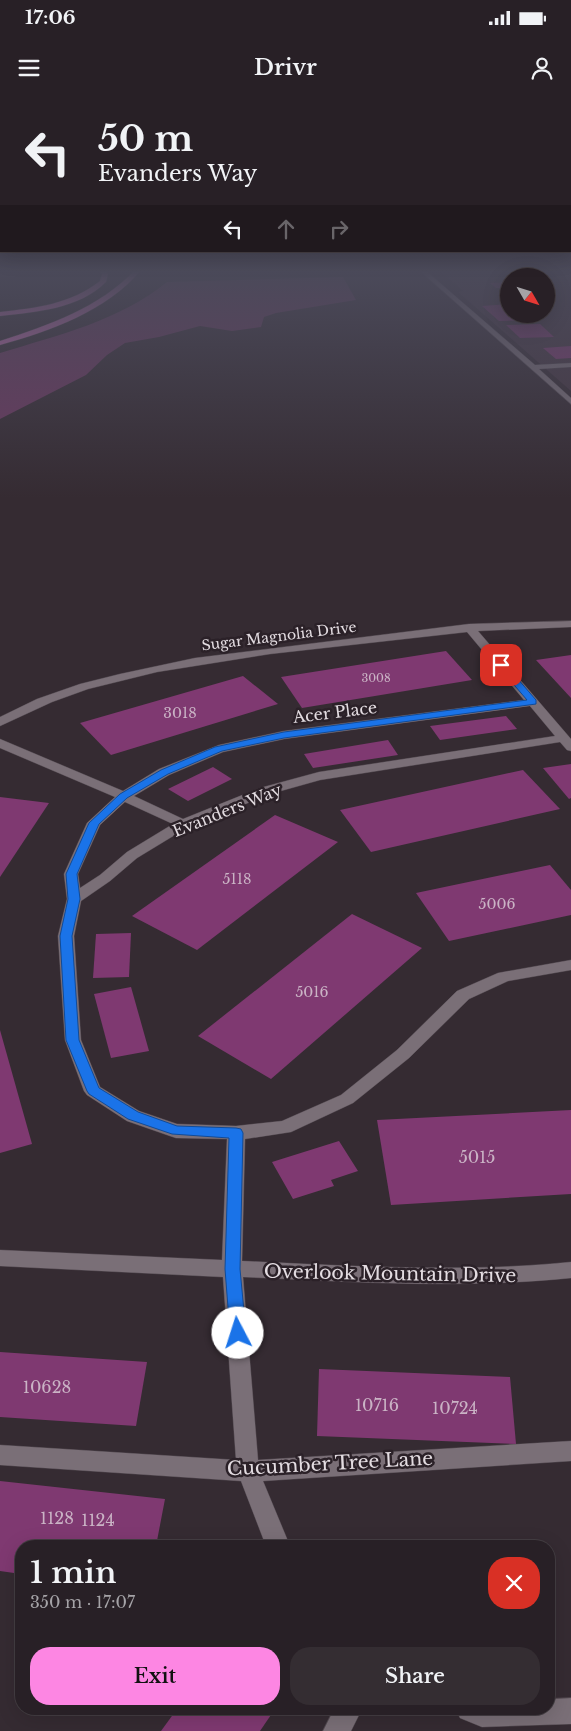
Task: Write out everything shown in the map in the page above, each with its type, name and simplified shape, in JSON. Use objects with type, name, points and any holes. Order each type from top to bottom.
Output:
[{"type":"street","points":[[509,346],[571,402]]},
{"type":"street","points":[[536,370],[571,365]]},
{"type":"street","points":[[536,370],[571,371]]},
{"type":"street","name":"Sugar Magnolia Drive","points":[[0,722],[47,700],[112,679],[177,665],[256,653],[469,627],[520,623],[571,624]]},
{"type":"street","points":[[469,627],[567,743]]},
{"type":"street","name":"Acer Place","points":[[74,899],[71,874],[94,823],[124,796],[164,772],[219,749],[284,735],[533,702]]},
{"type":"street","points":[[0,743],[184,824]]},
{"type":"street","name":"Evanders Way","points":[[74,899],[105,878],[132,855],[184,824],[265,791],[319,776],[567,743]]},
{"type":"street","points":[[74,899],[66,936],[73,1040],[93,1091],[133,1116],[176,1131],[236,1133],[285,1127],[347,1099],[403,1054],[463,995],[504,977],[571,965]]},
{"type":"street","points":[[236,1133],[232,1269],[248,1471],[276,1540]]},
{"type":"street","name":"Overlook Mountain Drive","points":[[0,1258],[232,1269],[434,1275],[529,1275],[571,1270]]},
{"type":"street","name":"Cucumber Tree Lane","points":[[0,1455],[248,1471],[571,1451]]},
{"type":"street","points":[[555,1712],[571,1711]]},
{"type":"street","points":[[336,1731],[345,1715]]},
{"type":"shaded area","points":[[23,346],[120,346],[107,355],[86,375],[0,419],[0,353]]},
{"type":"shaded area","points":[[520,346],[571,346],[571,391]]},
{"type":"building","points":[[571,346],[571,358],[556,359],[543,348]]},
{"type":"building","points":[[446,651],[472,680],[302,708],[281,677]]},
{"type":"building","points":[[571,655],[571,698],[536,660]]},
{"type":"building","points":[[243,676],[278,704],[111,755],[80,723]]},
{"type":"building","points":[[506,716],[517,729],[440,740],[430,726]]},
{"type":"building","points":[[388,740],[398,755],[313,768],[304,754]]},
{"type":"building","points":[[571,764],[571,798],[569,799],[543,768]]},
{"type":"building","points":[[213,767],[232,779],[188,801],[168,789]]},
{"type":"building","points":[[523,770],[560,809],[371,852],[340,810]]},
{"type":"building","points":[[0,797],[49,803],[0,877]]},
{"type":"building","points":[[275,815],[338,842],[197,950],[132,916]]},
{"type":"building","points":[[550,865],[571,890],[571,915],[449,941],[416,893]]},
{"type":"building","points":[[352,914],[422,948],[271,1079],[198,1036]]},
{"type":"building","points":[[131,933],[129,977],[93,978],[96,934]]},
{"type":"building","points":[[131,987],[149,1051],[111,1058],[94,994]]},
{"type":"building","points":[[0,1030],[32,1144],[0,1153]]},
{"type":"building","points":[[571,1110],[571,1194],[391,1205],[377,1120]]},
{"type":"building","points":[[339,1141],[358,1171],[331,1180],[334,1186],[293,1199],[272,1162]]},
{"type":"building","points":[[0,1352],[147,1362],[136,1426],[0,1417]]},
{"type":"building","points":[[319,1369],[510,1377],[516,1444],[317,1436]]},
{"type":"building","points":[[0,1481],[165,1499],[157,1540],[15,1540],[15,1573],[0,1571]]},
{"type":"building","points":[[173,1715],[271,1715],[260,1731],[161,1731]]},
{"type":"route","points":[[238,1333],[232,1269],[236,1133],[176,1131],[133,1116],[93,1091],[73,1040],[66,936],[74,899],[71,874],[94,823],[124,796],[164,772],[219,749],[284,735],[533,702],[501,665]]}]
